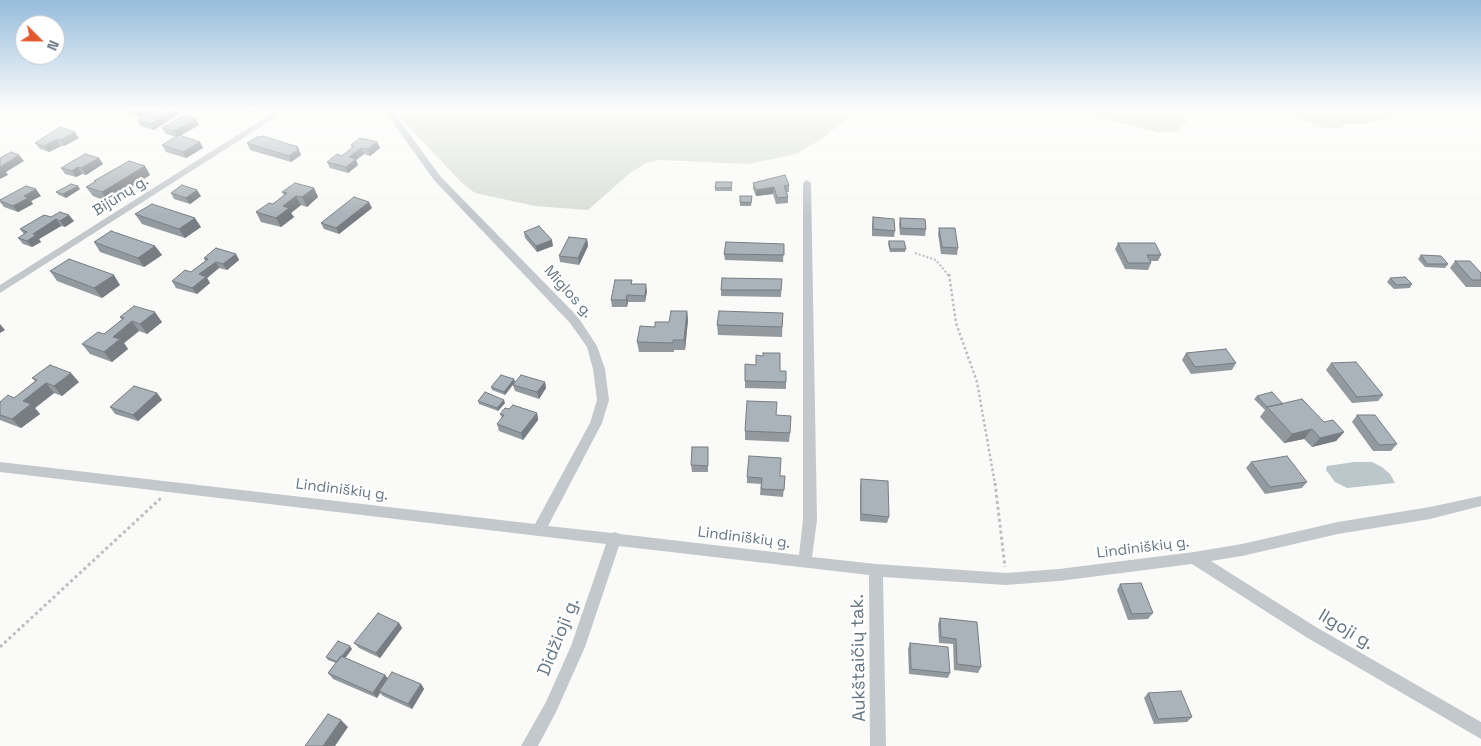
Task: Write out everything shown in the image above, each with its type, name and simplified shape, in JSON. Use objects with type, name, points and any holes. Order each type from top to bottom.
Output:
[{"type":"street","name":"Bijūnų g.","points":[[0,290],[228,145]]},
{"type":"street","name":"Miglos g.","points":[[413,145],[437,178],[574,320],[592,346],[599,369],[603,400],[596,423],[539,530]]},
{"type":"street","points":[[805,562],[810,520],[807,183]]},
{"type":"street","name":"Lindiniškių g.","points":[[0,467],[876,570],[1006,579],[1059,575],[1194,558],[1242,550],[1338,528],[1481,501]]},
{"type":"street","name":"Didžioji g.","points":[[529,746],[551,707],[578,647],[615,538]]},
{"type":"street","name":"Ilgoji g.","points":[[1194,558],[1311,632],[1481,731]]},
{"type":"street","name":"Aukštaičių tak.","points":[[876,570],[878,746]]},
{"type":"path","points":[[915,253],[936,260],[949,275],[956,323],[976,382],[998,506],[1006,579]]},
{"type":"path","points":[[0,647],[171,488]]},
{"type":"shaded area","points":[[426,145],[812,145],[796,154],[748,164],[660,160],[646,163],[629,174],[588,210],[535,206],[475,193],[461,182]]},
{"type":"shaded area","points":[[1354,462],[1372,462],[1382,467],[1390,474],[1395,483],[1347,488],[1335,482],[1326,470],[1327,466]]},
{"type":"building","points":[[162,145],[195,145],[183,152]]},
{"type":"building","points":[[253,145],[291,145],[298,147],[296,148],[299,149],[289,156]]},
{"type":"building","points":[[351,145],[373,145],[368,149],[361,148],[349,157],[356,159],[346,167],[327,162],[337,154],[342,156],[354,146]]},
{"type":"building","points":[[11,152],[19,155],[0,167],[0,158]]},
{"type":"building","points":[[85,154],[99,158],[72,171],[61,168]]},
{"type":"building","points":[[129,161],[145,166],[102,192],[86,187],[96,181],[94,181]]},
{"type":"building","points":[[785,175],[789,185],[784,186],[788,197],[777,198],[774,187],[756,190],[753,183]]},
{"type":"building","points":[[716,182],[732,182],[731,188],[715,188]]},
{"type":"building","points":[[295,183],[314,188],[302,197],[296,196],[283,206],[289,208],[276,218],[256,212],[269,203],[273,204],[287,193],[282,192]]},
{"type":"building","points":[[71,184],[78,186],[63,194],[56,192]]},
{"type":"building","points":[[182,185],[197,190],[186,198],[171,193]]},
{"type":"building","points":[[26,186],[36,189],[24,196],[28,198],[13,206],[0,201],[0,200]]},
{"type":"building","points":[[740,196],[752,196],[751,203],[740,202]]},
{"type":"building","points":[[354,197],[369,202],[336,228],[321,223]]},
{"type":"building","points":[[152,204],[195,218],[179,229],[135,214]]},
{"type":"building","points":[[60,212],[69,215],[60,221],[56,219],[33,234],[36,235],[27,241],[18,238],[27,232],[20,229],[44,215],[51,217]]},
{"type":"building","points":[[873,217],[894,219],[895,231],[873,229]]},
{"type":"building","points":[[900,218],[925,219],[926,229],[901,228]]},
{"type":"building","points":[[539,226],[552,240],[536,246],[524,232]]},
{"type":"building","points":[[939,228],[955,228],[958,248],[942,247]]},
{"type":"building","points":[[111,231],[155,246],[138,258],[94,242]]},
{"type":"building","points":[[569,237],[587,239],[578,258],[559,256]]},
{"type":"building","points":[[889,241],[904,241],[906,249],[890,249]]},
{"type":"building","points":[[726,242],[784,244],[784,255],[724,254]]},
{"type":"building","points":[[1118,243],[1155,243],[1161,255],[1147,255],[1151,263],[1128,263]]},
{"type":"building","points":[[216,248],[236,254],[223,264],[216,262],[199,274],[206,277],[192,288],[172,281],[185,270],[191,272],[208,259],[204,258]]},
{"type":"building","points":[[1421,255],[1441,256],[1448,264],[1427,264]]},
{"type":"building","points":[[69,259],[114,275],[94,288],[50,271]]},
{"type":"building","points":[[1455,261],[1470,261],[1481,273],[1481,280],[1472,280]]},
{"type":"building","points":[[1405,277],[1412,284],[1397,285],[1390,278]]},
{"type":"building","points":[[722,278],[782,279],[781,290],[721,290]]},
{"type":"building","points":[[615,280],[632,280],[631,284],[646,284],[645,296],[627,295],[626,300],[611,300]]},
{"type":"building","points":[[134,306],[155,312],[140,324],[132,321],[113,337],[120,339],[104,352],[82,344],[98,332],[104,334],[124,318],[120,317]]},
{"type":"building","points":[[671,311],[687,311],[684,340],[673,340],[673,343],[637,342],[640,326],[655,327],[655,322],[669,322]]},
{"type":"building","points":[[719,311],[783,313],[782,327],[717,325]]},
{"type":"building","points":[[1226,349],[1236,363],[1195,367],[1186,353]]},
{"type":"building","points":[[763,353],[780,353],[780,371],[786,371],[786,382],[745,381],[745,364],[756,365],[756,355],[763,356]]},
{"type":"building","points":[[1356,362],[1383,395],[1357,397],[1331,363]]},
{"type":"building","points":[[50,365],[71,373],[54,386],[46,383],[23,401],[31,404],[12,419],[0,415],[0,402],[8,395],[14,398],[37,380],[32,378]]},
{"type":"building","points":[[501,375],[514,379],[504,392],[491,387]]},
{"type":"building","points":[[521,375],[545,382],[537,392],[513,385]]},
{"type":"building","points":[[134,386],[157,393],[133,415],[110,407]]},
{"type":"building","points":[[485,392],[504,400],[497,408],[478,401]]},
{"type":"building","points":[[1272,392],[1283,404],[1267,407],[1257,396]]},
{"type":"building","points":[[1302,399],[1324,422],[1333,420],[1344,432],[1320,438],[1312,429],[1292,434],[1267,407]]},
{"type":"building","points":[[747,401],[777,402],[776,415],[791,416],[790,433],[745,431]]},
{"type":"building","points":[[513,405],[537,413],[521,433],[497,424],[504,415],[500,414],[505,408],[509,409]]},
{"type":"building","points":[[1357,415],[1375,415],[1397,444],[1379,445]]},
{"type":"building","points":[[692,447],[708,447],[708,466],[691,465]]},
{"type":"building","points":[[749,456],[781,458],[780,476],[785,476],[784,490],[761,489],[762,478],[747,477]]},
{"type":"building","points":[[1287,456],[1307,482],[1270,487],[1251,462]]},
{"type":"building","points":[[861,479],[888,481],[889,517],[861,514]]},
{"type":"building","points":[[1141,583],[1153,613],[1132,614],[1120,584]]},
{"type":"building","points":[[378,613],[399,623],[376,653],[354,643]]},
{"type":"building","points":[[940,618],[977,622],[981,667],[957,664],[956,639],[941,637]]},
{"type":"building","points":[[338,641],[350,646],[337,662],[326,657]]},
{"type":"building","points":[[910,643],[948,647],[950,673],[911,669]]},
{"type":"building","points":[[341,656],[385,675],[373,693],[328,673]]},
{"type":"building","points":[[392,672],[421,684],[408,704],[379,691]]},
{"type":"building","points":[[1181,691],[1192,717],[1158,719],[1148,693]]},
{"type":"building","points":[[328,714],[341,720],[323,746],[305,746]]}]
